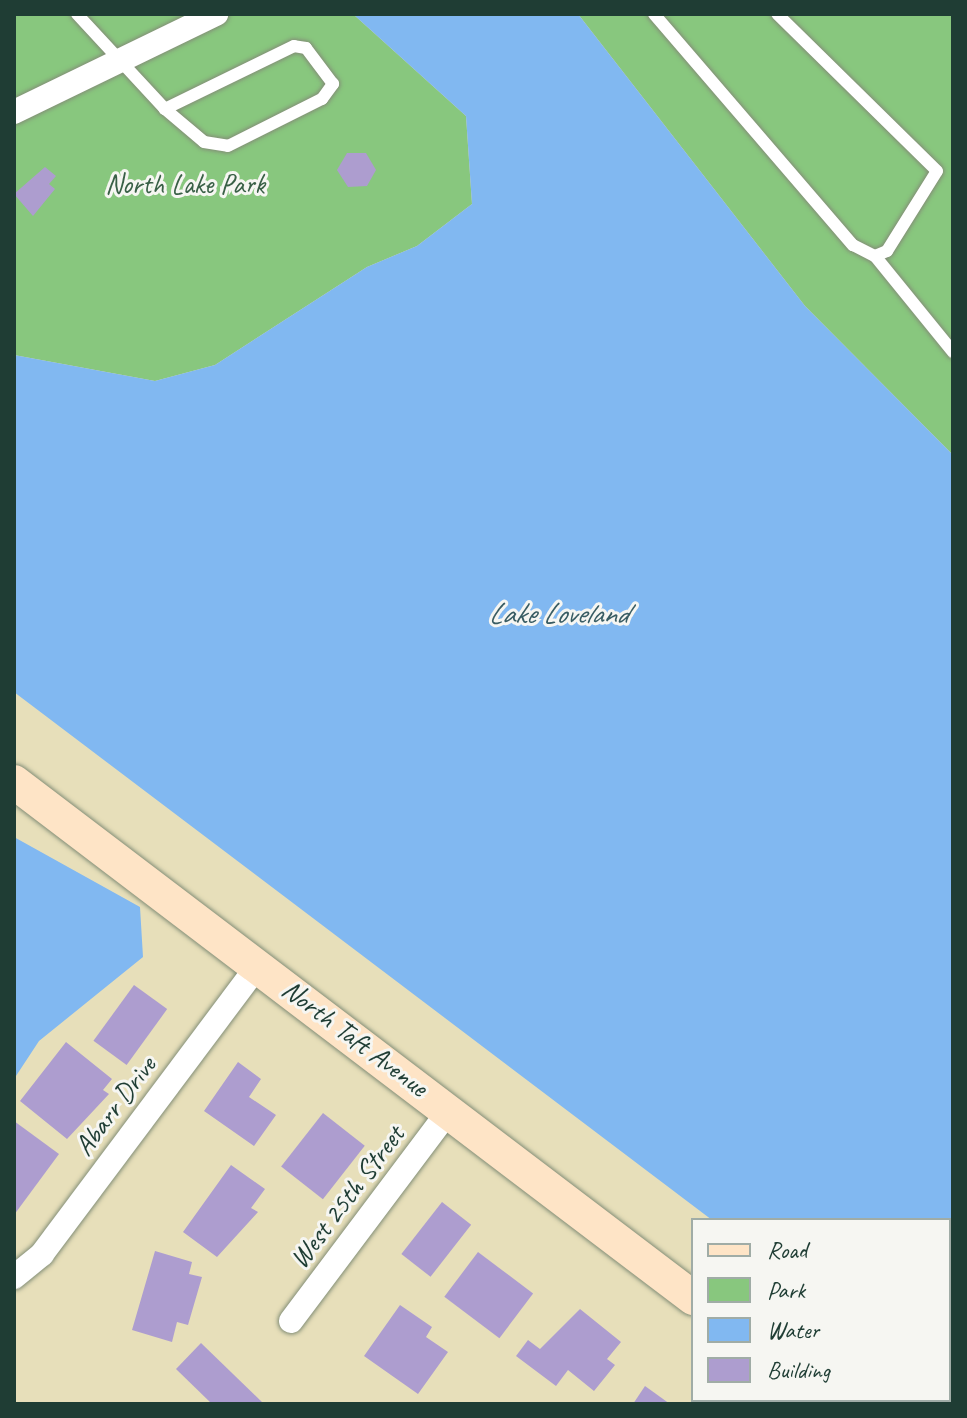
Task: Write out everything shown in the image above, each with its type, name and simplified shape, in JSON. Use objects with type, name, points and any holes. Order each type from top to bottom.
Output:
[{"type":"main road","name":"North Taft Avenue","points":[[14,782],[450,1109],[691,1296]]},
{"type":"street","points":[[14,112],[216,14]]},
{"type":"street","name":"Abarr Drive","points":[[14,1277],[42,1254],[258,965]]},
{"type":"street","name":"West 25th Street","points":[[291,1321],[450,1109]]},
{"type":"lane","points":[[77,14],[165,109],[204,142],[228,146],[322,99],[333,84],[306,48],[294,46],[165,109]]},
{"type":"lane","points":[[654,14],[853,245],[875,256],[953,352]]},
{"type":"lane","points":[[777,14],[937,171],[887,251],[875,256]]},
{"type":"green space","name":"North Lake Park","points":[[14,14],[353,14],[466,116],[472,204],[417,246],[367,267],[215,365],[155,381],[14,355]]},
{"type":"green space","points":[[578,14],[953,14],[953,455],[805,306]]},
{"type":"water","name":"Lake Loveland","points":[[353,14],[578,14],[805,306],[953,455],[953,1404],[937,1402],[951,1402],[951,1218],[709,1218],[14,692],[14,355],[155,381],[215,365],[367,267],[417,246],[472,204],[466,116]]},
{"type":"water","points":[[14,837],[140,907],[143,957],[39,1041],[14,1079]]},
{"type":"building","points":[[347,153],[366,153],[376,170],[367,186],[348,187],[337,170]]},
{"type":"building","points":[[45,167],[56,176],[49,184],[55,189],[33,216],[14,194]]},
{"type":"building","points":[[134,985],[167,1009],[127,1065],[93,1041]]},
{"type":"building","points":[[66,1042],[112,1079],[103,1090],[109,1094],[67,1139],[20,1101]]},
{"type":"building","points":[[238,1062],[261,1079],[249,1097],[276,1115],[254,1146],[204,1111]]},
{"type":"building","points":[[323,1113],[365,1146],[323,1199],[281,1167]]},
{"type":"building","points":[[14,1121],[59,1154],[14,1215]]},
{"type":"building","points":[[231,1165],[265,1189],[251,1208],[258,1212],[217,1257],[183,1232]]},
{"type":"building","points":[[442,1202],[471,1225],[431,1277],[401,1254]]},
{"type":"building","points":[[155,1251],[192,1262],[189,1274],[202,1277],[188,1325],[177,1322],[172,1342],[132,1330]]},
{"type":"building","points":[[478,1252],[533,1294],[499,1338],[444,1297]]},
{"type":"building","points":[[400,1305],[432,1327],[426,1337],[448,1352],[418,1394],[364,1356]]},
{"type":"building","points":[[580,1309],[621,1342],[607,1359],[615,1365],[594,1391],[568,1370],[556,1386],[516,1356],[528,1340],[540,1349]]},
{"type":"building","points":[[201,1343],[264,1404],[212,1404],[176,1369]]},
{"type":"building","points":[[645,1386],[670,1404],[633,1404]]}]
